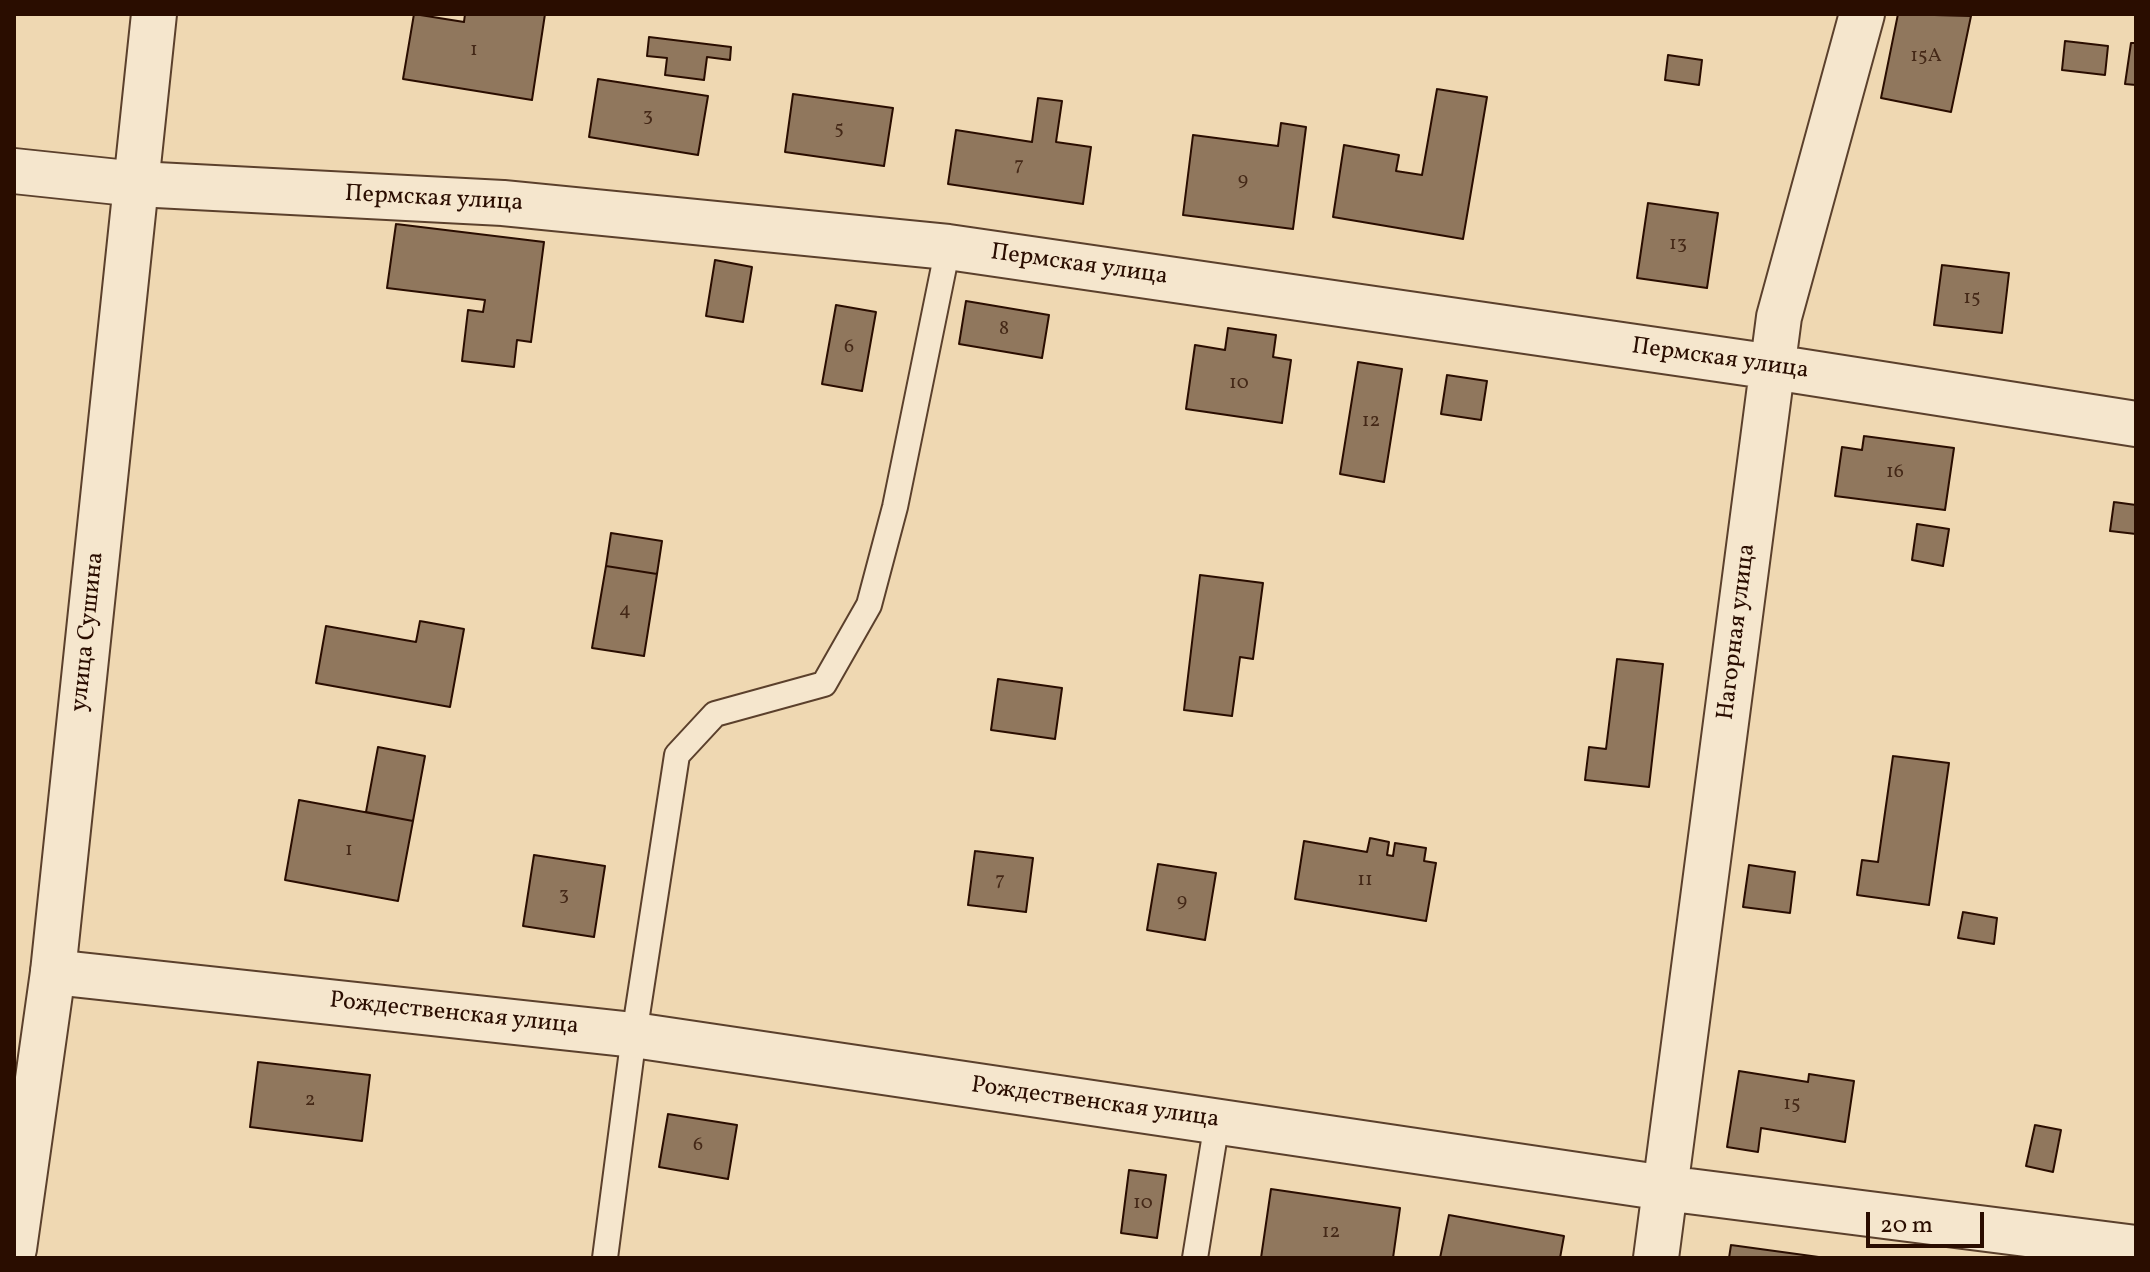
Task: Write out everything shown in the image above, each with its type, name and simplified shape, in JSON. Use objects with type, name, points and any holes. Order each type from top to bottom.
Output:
[{"type":"street","name":"улица Сушина","points":[[14,1249],[53,972],[154,14]]},
{"type":"street","name":"Нагорная улица","points":[[1656,1258],[1779,317],[1862,14]]},
{"type":"street","name":"Пермская улица","points":[[14,171],[137,184],[503,203],[948,247],[1773,367],[2136,424]]},
{"type":"street","name":"Рождественская улица","points":[[53,972],[634,1035],[1665,1188],[2107,1249]]},
{"type":"lane","points":[[605,1258],[634,1035],[677,755],[715,714],[824,684],[869,605],[895,507],[948,247]]},
{"type":"lane","points":[[1195,1258],[1217,1122]]},
{"type":"building","points":[[414,14],[464,22],[465,14],[545,14],[532,100],[403,79]]},
{"type":"building","points":[[1898,14],[1971,16],[1951,112],[1881,98]]},
{"type":"building","points":[[649,37],[731,47],[730,60],[707,57],[704,80],[665,75],[667,58],[647,56]]},
{"type":"building","points":[[2065,41],[2108,46],[2105,75],[2062,70]]},
{"type":"building","points":[[2131,43],[2136,43],[2136,85],[2125,84]]},
{"type":"building","points":[[1668,55],[1702,60],[1699,85],[1665,80]]},
{"type":"building","points":[[598,79],[708,96],[698,155],[589,137]]},
{"type":"building","points":[[1437,89],[1487,97],[1463,239],[1333,217],[1344,145],[1399,155],[1396,171],[1422,175]]},
{"type":"building","points":[[793,94],[893,108],[884,166],[785,152]]},
{"type":"building","points":[[1038,98],[1062,101],[1056,142],[1091,147],[1083,204],[948,184],[956,130],[1032,142]]},
{"type":"building","points":[[1281,123],[1306,127],[1293,229],[1183,215],[1193,135],[1278,146]]},
{"type":"building","points":[[1648,203],[1718,213],[1707,288],[1637,278]]},
{"type":"building","points":[[396,224],[544,242],[531,342],[517,340],[514,367],[462,361],[468,310],[483,312],[485,300],[387,288]]},
{"type":"building","points":[[715,260],[752,267],[743,322],[706,316]]},
{"type":"building","points":[[1942,265],[2009,273],[2002,333],[1934,325]]},
{"type":"building","points":[[966,301],[1049,315],[1042,358],[959,344]]},
{"type":"building","points":[[836,305],[876,312],[862,391],[822,384]]},
{"type":"building","points":[[1228,328],[1276,335],[1273,357],[1291,360],[1282,423],[1186,409],[1195,345],[1225,350]]},
{"type":"building","points":[[1358,362],[1402,369],[1384,482],[1340,474]]},
{"type":"building","points":[[1447,375],[1487,381],[1481,420],[1441,414]]},
{"type":"building","points":[[1864,436],[1954,448],[1945,510],[1835,496],[1842,447],[1862,450]]},
{"type":"building","points":[[2114,502],[2136,505],[2136,534],[2110,531]]},
{"type":"building","points":[[1917,524],[1949,529],[1943,566],[1912,560]]},
{"type":"building","points":[[611,533],[662,541],[657,574],[606,566]]},
{"type":"building","points":[[606,566],[657,574],[644,656],[592,648]]},
{"type":"building","points":[[1200,575],[1263,583],[1253,659],[1240,657],[1232,716],[1184,710]]},
{"type":"building","points":[[420,621],[464,629],[450,707],[316,683],[326,626],[416,642]]},
{"type":"building","points":[[1617,659],[1663,664],[1649,787],[1585,780],[1589,747],[1606,749]]},
{"type":"building","points":[[998,679],[1062,688],[1055,739],[991,730]]},
{"type":"building","points":[[378,747],[425,756],[413,821],[366,812]]},
{"type":"building","points":[[1893,756],[1949,763],[1929,905],[1857,895],[1862,860],[1878,862]]},
{"type":"building","points":[[299,800],[413,821],[398,901],[285,880]]},
{"type":"building","points":[[1370,838],[1389,842],[1387,855],[1393,856],[1395,843],[1426,848],[1424,861],[1436,863],[1426,921],[1295,899],[1304,841],[1367,852]]},
{"type":"building","points":[[975,851],[1033,858],[1026,912],[968,905]]},
{"type":"building","points":[[534,855],[605,866],[594,937],[523,926]]},
{"type":"building","points":[[1158,864],[1216,873],[1205,940],[1147,930]]},
{"type":"building","points":[[1749,865],[1795,872],[1790,913],[1743,907]]},
{"type":"building","points":[[1963,912],[1997,918],[1994,944],[1958,938]]},
{"type":"building","points":[[258,1062],[370,1075],[362,1141],[250,1127]]},
{"type":"building","points":[[1739,1071],[1808,1082],[1809,1074],[1854,1081],[1845,1142],[1761,1128],[1758,1152],[1727,1147]]},
{"type":"building","points":[[668,1114],[737,1125],[728,1179],[659,1167]]},
{"type":"building","points":[[2035,1125],[2061,1130],[2053,1172],[2026,1166]]},
{"type":"building","points":[[1129,1170],[1166,1175],[1157,1238],[1121,1233]]},
{"type":"building","points":[[1271,1189],[1400,1208],[1393,1258],[1261,1258]]},
{"type":"building","points":[[1449,1215],[1564,1236],[1560,1258],[1440,1258]]},
{"type":"building","points":[[1731,1245],[1826,1258],[1729,1258]]}]
